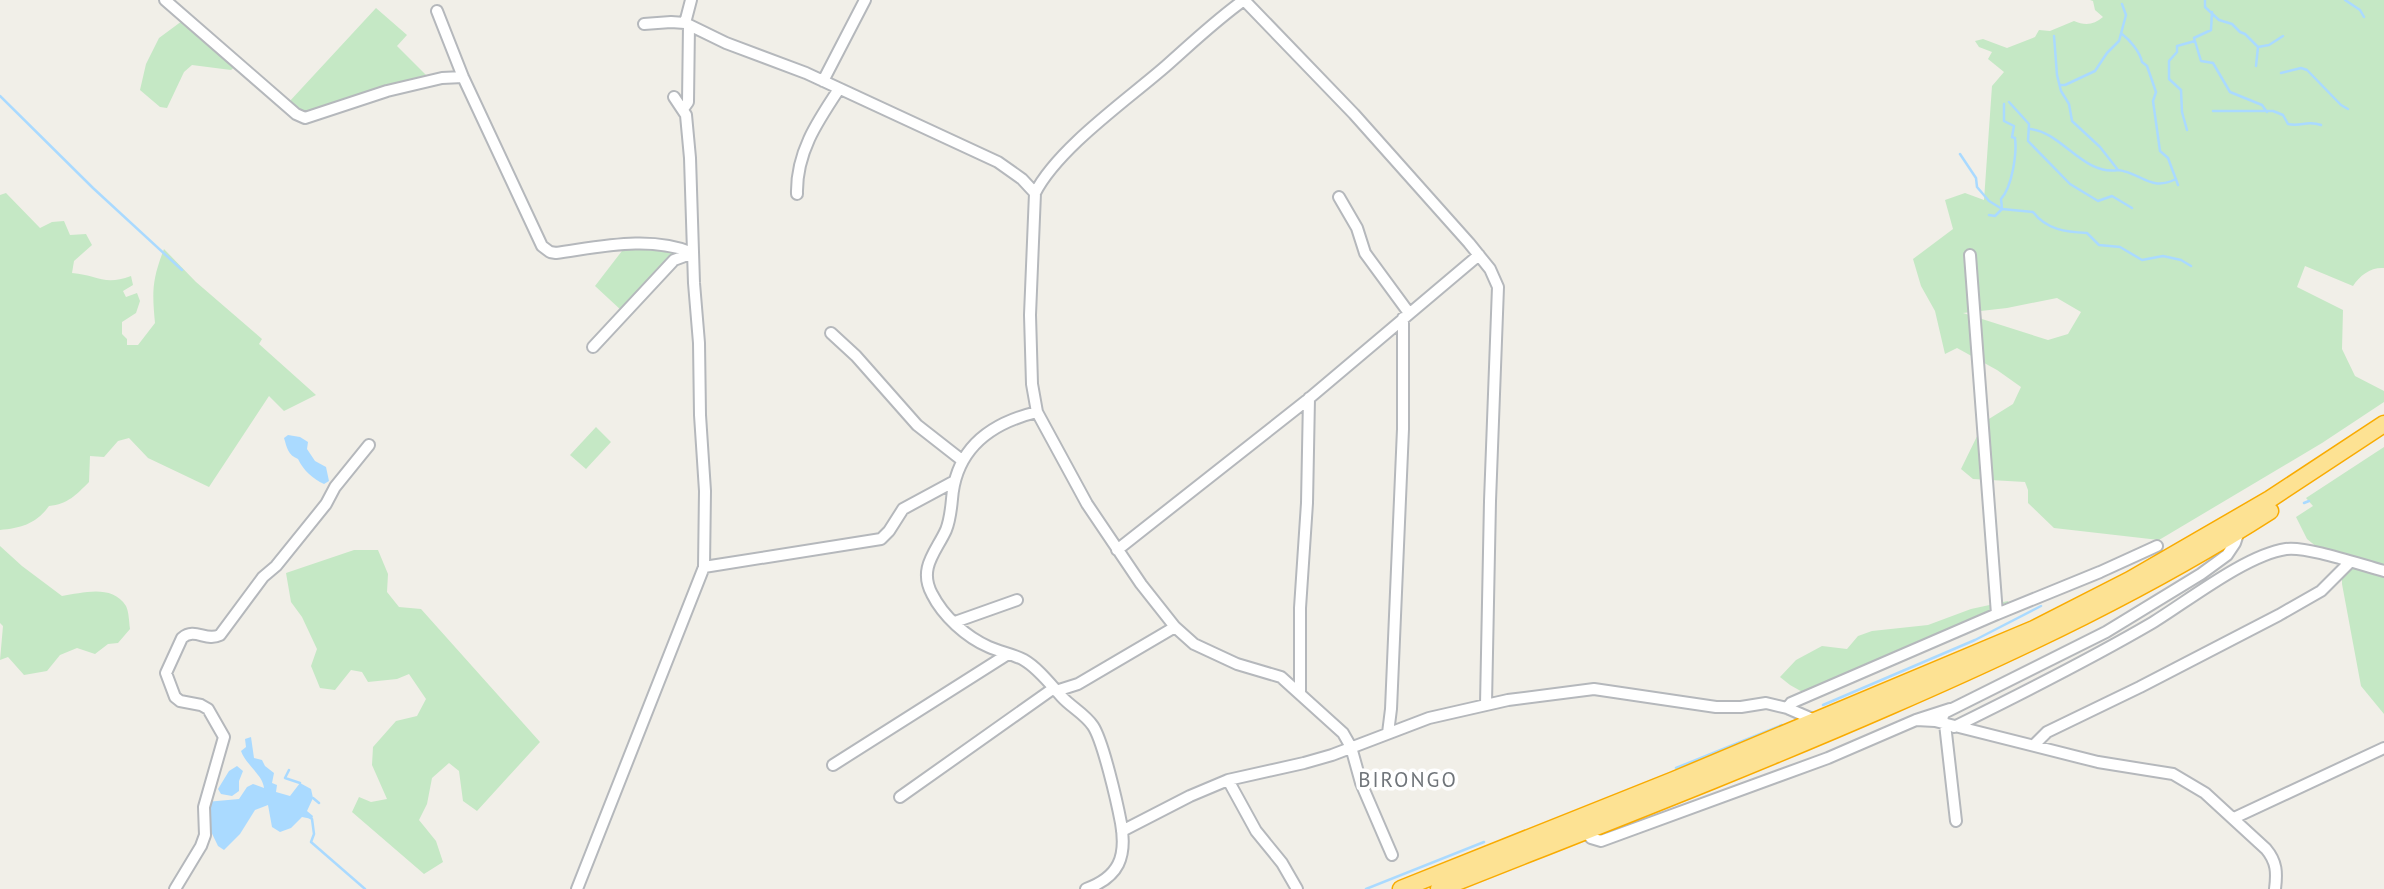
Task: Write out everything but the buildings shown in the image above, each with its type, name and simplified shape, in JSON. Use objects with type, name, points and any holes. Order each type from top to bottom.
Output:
[{"type":"highway","points":[[1401,889],[1817,721],[2034,629],[2130,580],[2270,499],[2384,424]]},
{"type":"highway","points":[[1439,889],[1783,753],[1981,666],[2090,614],[2239,531],[2384,437]]},
{"type":"street","points":[[165,0],[273,91],[296,114],[305,118],[387,91],[442,78],[463,77]]},
{"type":"street","points":[[683,108],[688,102],[687,24],[691,0]]},
{"type":"street","points":[[823,81],[865,0]]},
{"type":"street","points":[[1392,855],[1356,772],[1351,747],[1343,733],[1281,677],[1237,664],[1209,652],[1194,644],[1175,627],[1141,584],[1087,505],[1037,412],[1030,364],[1035,193],[1053,166],[1066,153],[1190,43],[1244,0],[1354,114],[1479,254],[1498,286],[1486,704]]},
{"type":"street","points":[[437,11],[463,77],[542,246],[556,253],[588,247],[642,244],[680,248],[693,253]]},
{"type":"street","points":[[644,24],[687,24],[726,43],[823,81],[998,162],[1023,179],[1035,193]]},
{"type":"street","points":[[797,194],[799,163],[811,132],[839,89]]},
{"type":"street","points":[[577,889],[704,567],[705,504],[690,146],[683,108],[674,97]]},
{"type":"street","points":[[1339,197],[1357,228],[1365,253],[1406,316],[1388,733]]},
{"type":"street","points":[[593,347],[674,260],[693,253]]},
{"type":"street","points":[[1117,550],[1309,398],[1479,254]]},
{"type":"street","points":[[1970,255],[1997,614]]},
{"type":"street","points":[[831,333],[856,356],[917,425],[962,461]]},
{"type":"street","points":[[1300,694],[1300,608],[1307,503],[1309,398]]},
{"type":"street","points":[[1037,412],[1002,422],[987,432],[962,461],[953,482],[949,520],[929,558],[927,576],[932,594],[955,622],[975,640],[1028,663],[1086,717],[1097,735],[1122,831],[1120,863],[1107,879],[1086,889]]},
{"type":"street","points":[[175,889],[205,835],[206,799],[224,737],[215,717],[208,709],[175,697],[166,673],[186,634],[191,632],[210,638],[220,635],[262,577],[276,566],[369,445]]},
{"type":"street","points":[[704,567],[881,539],[903,509],[953,482]]},
{"type":"street","points":[[1585,831],[1591,838],[1601,841],[1816,762],[1916,720],[1950,709],[2106,632],[2201,574],[2227,555],[2239,531]]},
{"type":"street","points":[[1787,708],[1791,703],[2157,546]]},
{"type":"street","points":[[1950,726],[2123,639],[2255,559],[2284,549],[2301,548],[2384,571]]},
{"type":"street","points":[[2034,745],[2047,732],[2140,687],[2320,591],[2350,562]]},
{"type":"street","points":[[955,622],[1017,600]]},
{"type":"street","points":[[900,797],[1055,690],[1078,684],[1175,627]]},
{"type":"street","points":[[833,765],[1008,654]]},
{"type":"street","points":[[1122,831],[1228,780],[1304,764],[1429,718],[1486,704],[1594,689],[1716,707],[1766,703],[1787,708],[1817,721]]},
{"type":"street","points":[[1785,734],[1791,721],[1787,708]]},
{"type":"street","points":[[1950,709],[1942,719],[1950,726],[1956,821]]},
{"type":"street","points":[[1916,720],[1935,721],[2098,762],[2173,774],[2195,785],[2234,818],[2273,857],[2277,873],[2275,889]]},
{"type":"street","points":[[2234,818],[2384,748]]},
{"type":"street","points":[[1228,780],[1256,831],[1282,863],[1297,889]]},
{"type":"green space","points":[[2090,0],[2384,0],[2384,268],[2366,272],[2353,286],[2305,266],[2297,287],[2343,310],[2342,349],[2355,376],[2384,391],[2384,402],[2322,443],[2159,540],[2054,528],[2028,503],[2025,482],[1973,479],[1961,469],[1984,422],[2013,404],[2021,387],[1957,348],[1945,354],[1935,311],[1921,286],[1913,259],[1953,229],[1945,200],[1965,193],[1984,200],[1992,86],[2004,72],[1988,59],[1992,52],[1979,47],[1975,41],[1983,39],[2007,48],[2035,37],[2039,30],[2050,31],[2074,21],[2082,24],[2096,22],[2103,17],[2095,10],[2093,1]],"holes":[[[2057,298],[2081,312],[2068,334],[2048,340],[1963,313]]]},
{"type":"green space","points":[[376,8],[407,35],[397,46],[426,75],[303,115],[289,102]]},
{"type":"green space","points":[[182,21],[237,65],[231,70],[192,65],[184,72],[167,108],[160,107],[140,90],[146,64],[159,38]]},
{"type":"green space","points":[[6,193],[40,228],[52,222],[64,221],[70,235],[86,234],[92,245],[74,261],[72,273],[107,280],[131,276],[133,285],[123,291],[126,297],[137,293],[140,301],[136,313],[122,322],[122,334],[127,339],[127,345],[138,345],[155,323],[154,286],[164,249],[196,282],[262,339],[259,344],[316,395],[284,411],[269,396],[209,487],[148,458],[129,438],[118,441],[104,457],[90,456],[89,482],[71,498],[49,506],[28,524],[0,530],[0,195]]},
{"type":"green space","points":[[625,247],[657,247],[683,252],[622,311],[595,286]]},
{"type":"green space","points":[[596,427],[611,442],[586,469],[570,455]]},
{"type":"green space","points":[[2384,447],[2384,565],[2322,551],[2307,539],[2296,517],[2313,506],[2306,498]]},
{"type":"green space","points":[[0,546],[62,596],[105,592],[120,599],[127,608],[130,629],[118,643],[108,644],[95,654],[77,648],[60,655],[47,671],[24,675],[8,657],[0,660],[3,626],[0,623]]},
{"type":"green space","points":[[354,550],[378,550],[388,574],[387,592],[399,607],[421,609],[540,742],[477,811],[463,801],[459,771],[449,763],[432,778],[427,804],[419,820],[436,841],[443,862],[424,874],[352,812],[359,797],[371,802],[387,799],[372,765],[373,747],[396,721],[417,716],[426,699],[409,674],[397,679],[368,682],[362,672],[351,670],[335,690],[320,688],[311,666],[317,649],[302,617],[291,602],[286,573]]},
{"type":"green space","points":[[2349,568],[2384,574],[2384,714],[2361,686],[2342,584],[2342,573]]},
{"type":"green space","points":[[2008,601],[2011,608],[1806,694],[1780,677],[1796,660],[1822,646],[1847,649],[1858,636],[1872,631],[1928,625],[1971,609]]},
{"type":"water","points":[[288,435],[308,442],[307,449],[315,461],[326,467],[329,481],[324,484],[316,480],[290,453],[284,438]]},
{"type":"water","points":[[251,737],[254,758],[262,760],[274,773],[272,783],[277,785],[276,792],[290,796],[300,783],[311,789],[313,798],[307,811],[313,816],[312,819],[302,817],[291,828],[280,832],[272,827],[268,805],[255,810],[240,834],[224,850],[218,846],[203,815],[211,810],[206,802],[239,799],[247,787],[253,784],[264,788],[261,779],[241,751],[246,747],[245,739]]},
{"type":"water","points":[[237,766],[243,771],[239,791],[232,796],[221,794],[218,789],[229,771]]},
{"type":"waterway","points":[[2205,0],[2205,7],[2219,20],[2232,24],[2258,47]]},
{"type":"waterway","points":[[2345,0],[2360,10],[2364,17]]},
{"type":"waterway","points":[[2060,85],[2095,71],[2119,41],[2126,15],[2122,4]]},
{"type":"waterway","points":[[2212,12],[2211,30],[2194,38],[2201,61],[2213,63],[2230,92],[2262,105],[2267,112]]},
{"type":"waterway","points":[[2122,34],[2147,66],[2156,92],[2153,101],[2160,151],[2168,158],[2178,185]]},
{"type":"waterway","points":[[2054,36],[2057,75],[2061,91],[2069,104],[2072,121],[2100,147],[2118,170],[2159,184],[2176,179]]},
{"type":"waterway","points":[[2256,66],[2258,47],[2269,45],[2283,36]]},
{"type":"waterway","points":[[2187,130],[2182,112],[2181,90],[2169,79],[2169,61],[2177,52],[2177,46],[2195,41]]},
{"type":"waterway","points":[[2281,73],[2301,68],[2307,70],[2348,109]]},
{"type":"waterway","points":[[0,96],[93,188],[182,270]]},
{"type":"waterway","points":[[2009,102],[2029,124],[2028,141],[2070,184],[2098,201],[2112,196],[2132,208]]},
{"type":"waterway","points":[[1989,215],[1995,216],[2002,209],[2001,199],[2011,179],[2014,161],[2014,126],[2004,121],[2004,104]]},
{"type":"waterway","points":[[2213,111],[2273,111],[2283,115],[2288,124],[2321,125]]},
{"type":"waterway","points":[[2030,129],[2042,132],[2094,167],[2118,170]]},
{"type":"waterway","points":[[1960,154],[1976,178],[1977,187],[1989,201],[2002,209],[2033,212],[2044,223],[2064,231],[2087,233],[2099,245],[2120,247],[2142,260],[2163,256],[2181,260],[2191,266]]},
{"type":"waterway","points":[[2304,503],[2309,501]]},
{"type":"waterway","points":[[1823,705],[1975,640],[2041,606]]},
{"type":"waterway","points":[[1676,768],[1782,725]]},
{"type":"waterway","points":[[289,770],[285,778],[300,783]]},
{"type":"waterway","points":[[313,798],[319,803]]},
{"type":"waterway","points":[[309,817],[312,819],[314,834],[311,842],[365,889]]},
{"type":"waterway","points":[[1366,889],[1484,842]]},
{"type":"district","name":"BIRONGO","points":[[1408,779]]}]
